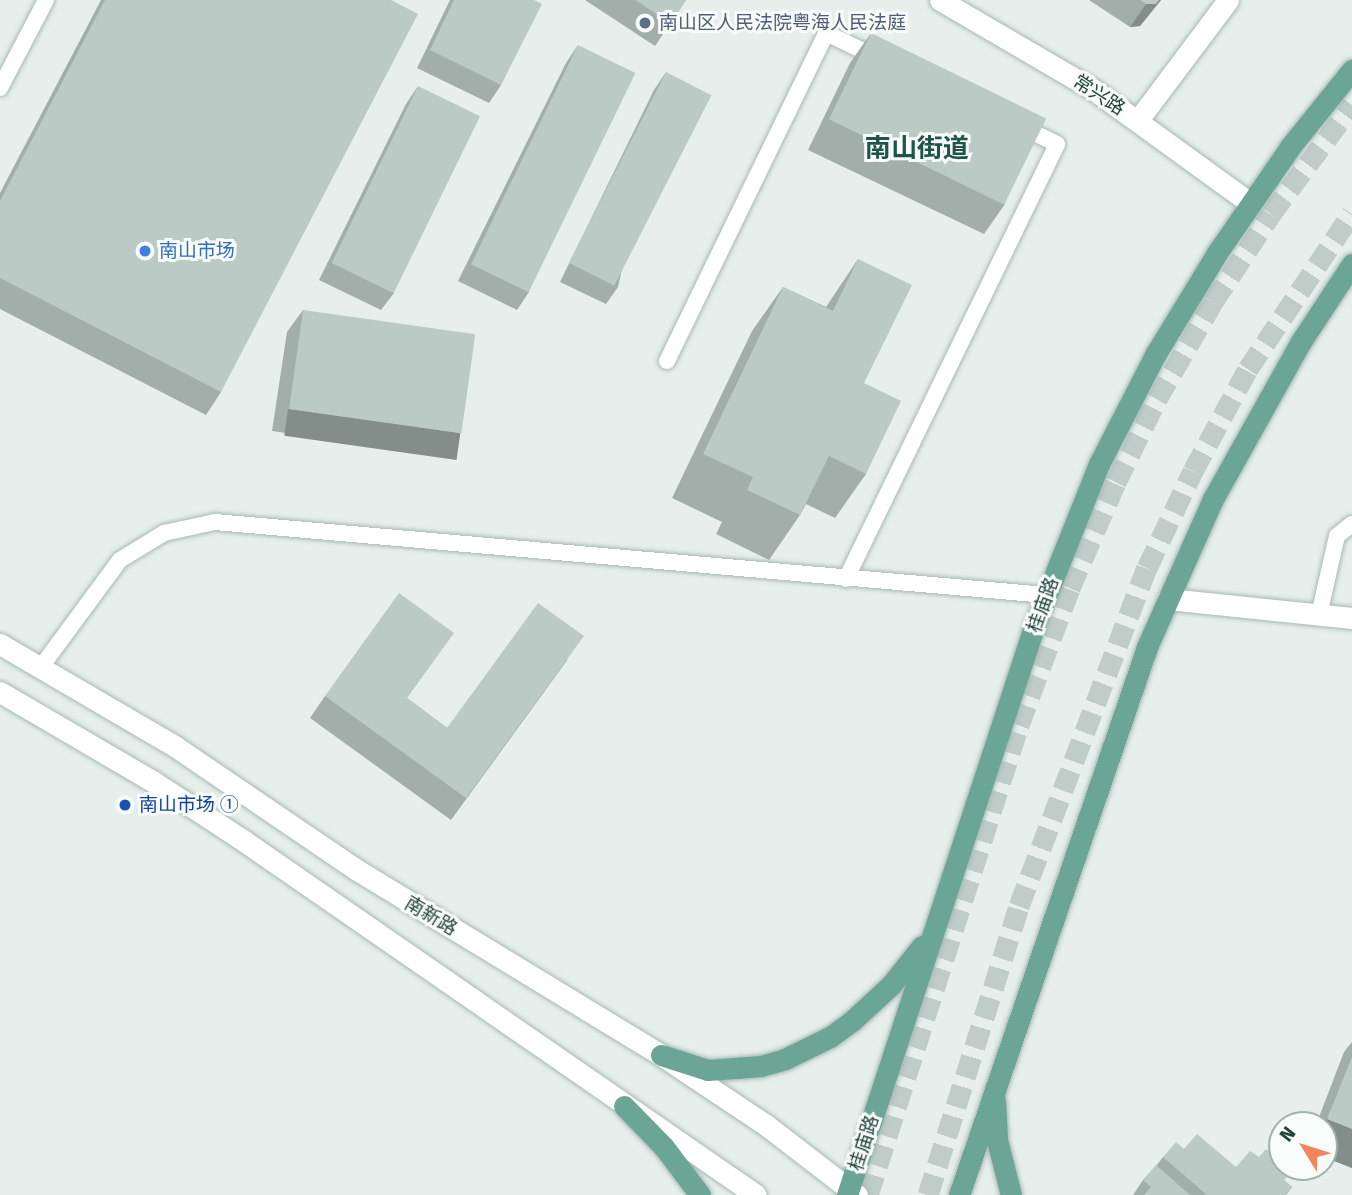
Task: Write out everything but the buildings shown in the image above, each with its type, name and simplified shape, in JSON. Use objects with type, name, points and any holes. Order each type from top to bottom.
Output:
[{"type":"main road","name":"常兴路","points":[[940,0],[1094,90],[1250,203]]},
{"type":"main road","points":[[1138,120],[1228,0]]},
{"type":"main road","name":"桂庙路","points":[[851,1193],[938,917],[1046,595],[1099,464],[1162,343],[1250,203],[1352,70]]},
{"type":"main road","points":[[959,1195],[1110,748],[1147,647],[1213,499],[1302,340],[1352,264]]},
{"type":"main road","points":[[1168,599],[1352,618]]},
{"type":"main road","name":"南新路","points":[[0,644],[176,747],[357,870],[661,1055],[766,1125],[851,1193]]},
{"type":"main road","points":[[0,692],[154,782],[244,841],[756,1195]]},
{"type":"main road","points":[[661,1055],[708,1070],[734,1070],[761,1066],[807,1050],[852,1021],[891,985],[921,948],[938,917]]},
{"type":"main road","points":[[996,1083],[997,1140],[1011,1195]]},
{"type":"main road","points":[[624,1106],[657,1140],[700,1195]]},
{"type":"lane","points":[[0,88],[46,0]]},
{"type":"lane","points":[[667,361],[825,33],[899,68]]},
{"type":"lane","points":[[846,579],[1057,144],[1008,120]]},
{"type":"lane","points":[[41,667],[120,560],[164,533],[215,522],[1046,595]]},
{"type":"lane","points":[[1319,615],[1337,536],[1352,524]]},
{"type":"tunnel","points":[[868,1195],[1019,725],[1070,588],[1116,482],[1157,399],[1213,302],[1271,214],[1352,105]]},
{"type":"tunnel","points":[[928,1195],[1019,906],[1147,568],[1193,471],[1248,369],[1352,213]]},
{"type":"place","name":"南山区人民法院粤海人民法庭","points":[[645,23]]},
{"type":"place","name":"南山市场","points":[[145,251]]},
{"type":"place","name":"南山市场 ①","points":[[125,805]]},
{"type":"district","name":"南山街道","points":[[917,149]]}]
